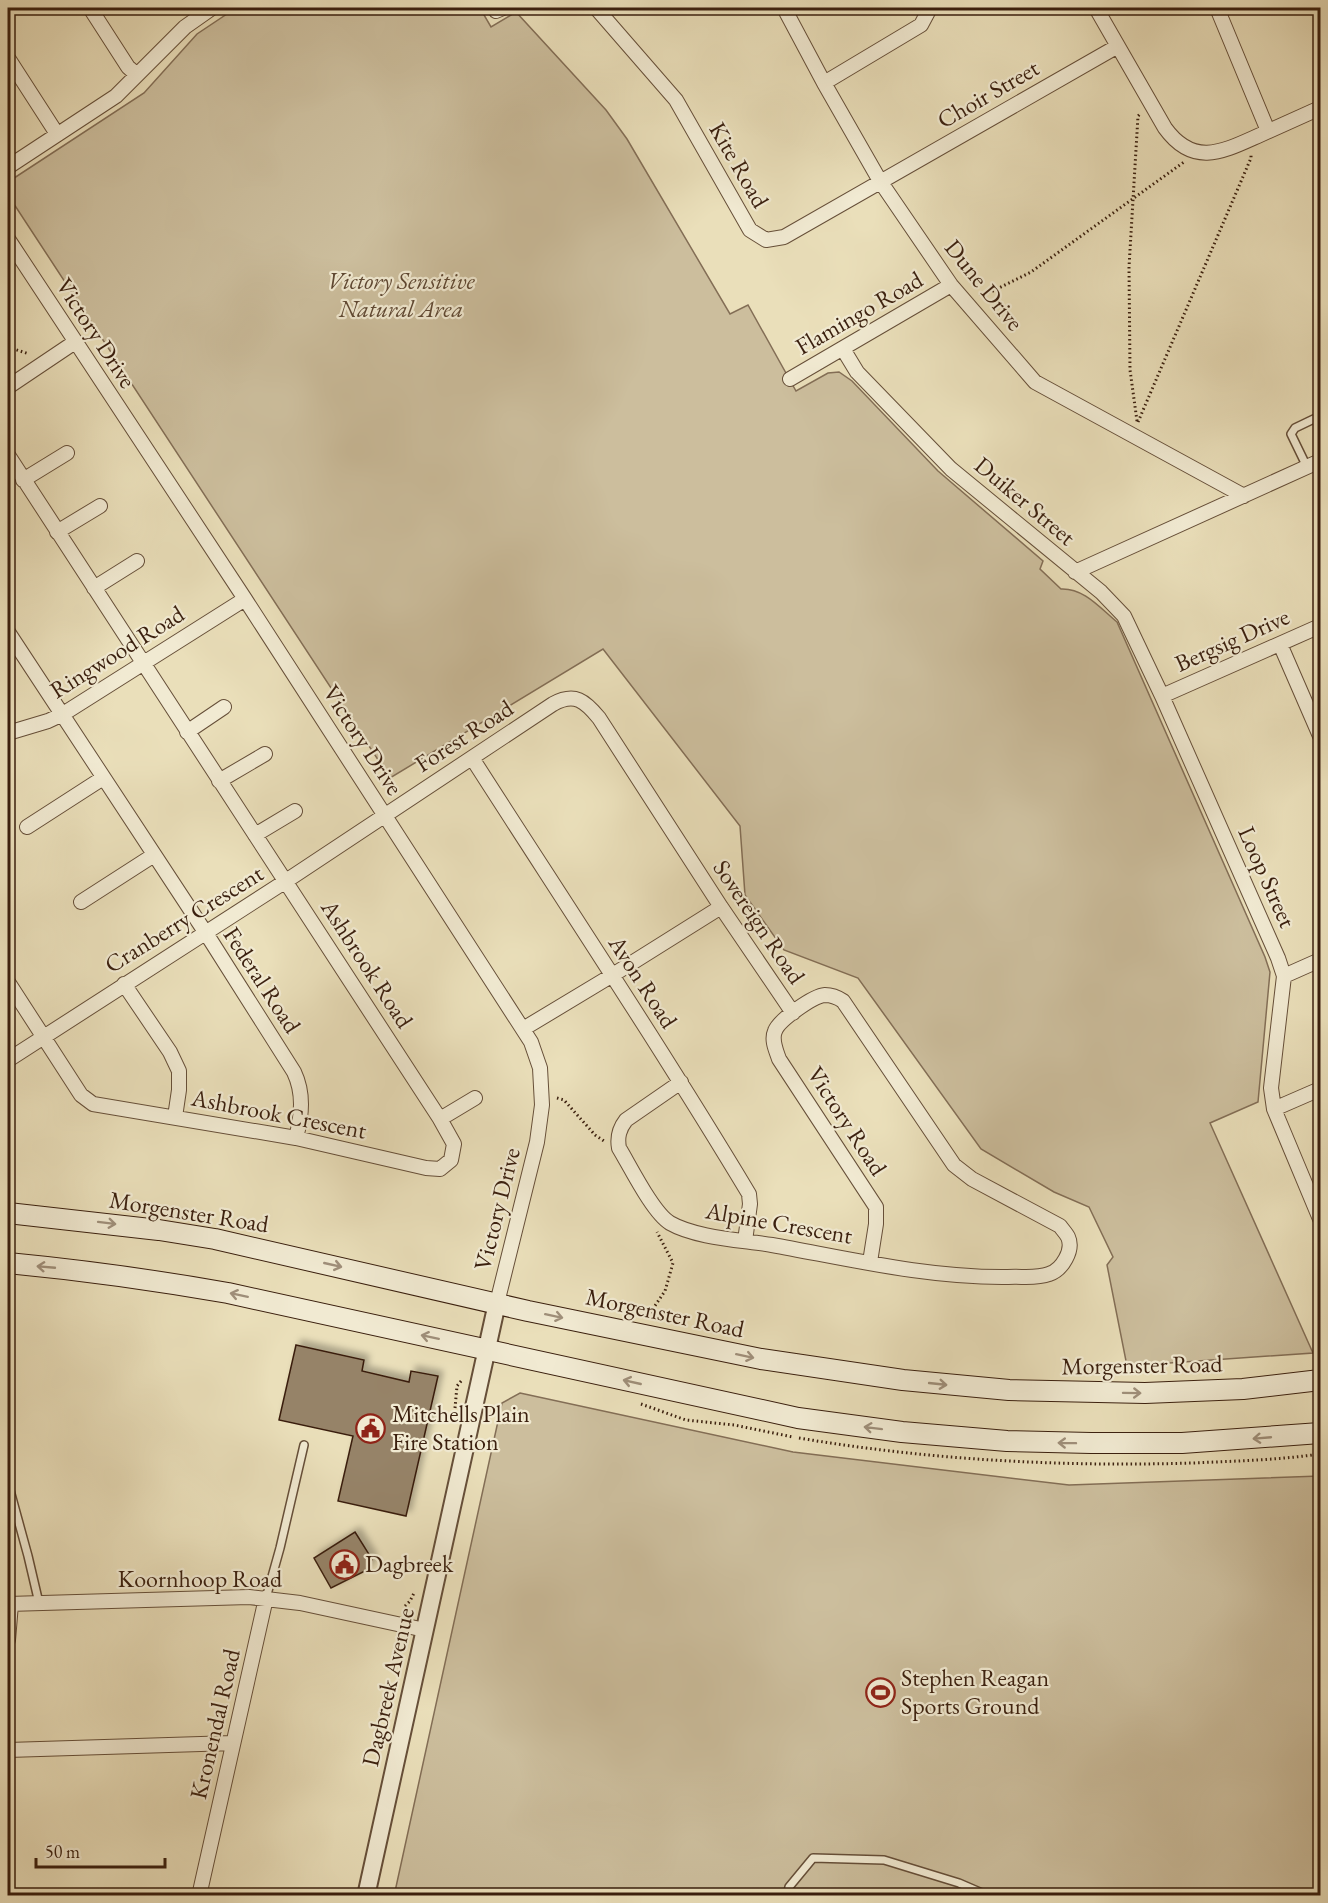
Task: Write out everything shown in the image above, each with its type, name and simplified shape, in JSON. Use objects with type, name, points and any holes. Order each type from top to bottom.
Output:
[{"type":"main road","name":"Morgenster Road","points":[[8,1213],[159,1230],[215,1239],[497,1304],[760,1359],[938,1384],[1009,1390],[1145,1393],[1244,1389],[1320,1380]]},
{"type":"main road","points":[[8,1263],[72,1269],[228,1293],[798,1418],[902,1432],[1006,1441],[1091,1443],[1182,1443],[1320,1433]]},
{"type":"street","points":[[90,8],[128,67],[137,75]]},
{"type":"street","points":[[8,167],[116,96],[185,27],[212,8]]},
{"type":"street","name":"Kite Road","points":[[596,8],[676,100],[750,230],[766,240],[784,237],[880,181]]},
{"type":"street","name":"Dune Drive","points":[[784,8],[880,181],[955,291],[1035,382],[1136,430],[1244,496]]},
{"type":"street","points":[[824,83],[921,25],[928,8]]},
{"type":"street","points":[[1096,8],[1170,135],[1185,147],[1214,153],[1224,151],[1268,131],[1319,113]]},
{"type":"street","points":[[1217,8],[1268,131]]},
{"type":"street","name":"Choir Street","points":[[880,181],[1118,46]]},
{"type":"street","points":[[8,58],[57,134]]},
{"type":"street","name":"Victory Drive","points":[[8,239],[245,599],[531,1042],[540,1068],[542,1105],[537,1142],[497,1304]]},
{"type":"street","name":"Flamingo Road","points":[[790,379],[955,291]]},
{"type":"street","points":[[8,387],[75,342]]},
{"type":"street","name":"Duiker Street","points":[[843,349],[857,372],[951,469],[1101,592],[1124,616],[1162,696]]},
{"type":"street","points":[[23,480],[67,453]]},
{"type":"street","name":"Ashbrook Road","points":[[8,455],[440,1119]]},
{"type":"street","points":[[1075,572],[1320,461]]},
{"type":"street","points":[[57,532],[100,506]]},
{"type":"street","points":[[93,588],[137,561]]},
{"type":"street","name":"Ringwood Road","points":[[8,733],[63,714],[245,599]]},
{"type":"street","name":"Bergsig Drive","points":[[1162,696],[1320,626]]},
{"type":"street","name":"Federal Road","points":[[8,632],[205,932],[299,1082],[301,1106],[297,1138]]},
{"type":"street","points":[[1280,644],[1320,736]]},
{"type":"street","name":"Loop Street","points":[[1162,696],[1284,975],[1271,1088],[1274,1109],[1320,1218]]},
{"type":"street","name":"Forest Road","points":[[384,815],[553,704],[570,698]]},
{"type":"street","name":"Sovereign Road","points":[[570,698],[588,704],[599,718],[721,907],[793,1012],[820,996],[832,995],[843,1001],[954,1165],[972,1179],[1060,1226],[1068,1237],[1069,1245],[1064,1262]]},
{"type":"street","points":[[187,732],[224,707]]},
{"type":"street","points":[[219,781],[265,754]]},
{"type":"street","name":"Avon Road","points":[[472,758],[681,1082],[748,1194],[750,1204],[745,1241]]},
{"type":"street","points":[[27,827],[103,778]]},
{"type":"street","points":[[255,835],[295,811]]},
{"type":"street","name":"Cranberry Crescent","points":[[8,1060],[384,815]]},
{"type":"street","points":[[81,902],[154,855]]},
{"type":"street","points":[[523,1029],[721,907]]},
{"type":"street","points":[[1284,975],[1320,960]]},
{"type":"street","name":"Ashbrook Crescent","points":[[8,982],[81,1095],[93,1104],[297,1138],[426,1168],[440,1169],[451,1160],[454,1144],[440,1119]]},
{"type":"street","points":[[124,984],[170,1052],[179,1071],[175,1116]]},
{"type":"street","name":"Victory Road","points":[[793,1012],[776,1028],[774,1044],[779,1059],[876,1207],[876,1224],[870,1262]]},
{"type":"street","points":[[620,1148],[618,1138],[620,1129],[626,1120],[681,1082]]},
{"type":"street","points":[[1274,1109],[1320,1089]]},
{"type":"street","points":[[440,1119],[475,1098]]},
{"type":"street","name":"Alpine Crescent","points":[[620,1148],[658,1212],[668,1222],[677,1227],[710,1236],[949,1275],[1038,1276],[1050,1274],[1064,1262]]},
{"type":"street","name":"Dagbreek Avenue","points":[[366,1896],[497,1304]]},
{"type":"street","name":"Koornhoop Road","points":[[9,1604],[266,1598],[303,1603],[425,1630]]},
{"type":"street","name":"Kronendal Road","points":[[199,1896],[266,1598]]},
{"type":"street","points":[[8,1640],[9,1604]]},
{"type":"street","points":[[8,1750],[233,1743]]},
{"type":"lane","points":[[1307,467],[1291,434],[1295,428],[1320,416]]},
{"type":"lane","points":[[266,1598],[304,1445]]},
{"type":"lane","points":[[8,1483],[39,1603]]},
{"type":"lane","points":[[787,1896],[789,1887],[813,1858],[884,1860],[959,1883],[988,1896]]},
{"type":"path","points":[[1136,430],[1130,370],[1129,267],[1138,116],[1149,102]]},
{"type":"path","points":[[1136,430],[1251,158],[1250,139]]},
{"type":"path","points":[[955,291],[991,292],[1031,272],[1184,162],[1193,150]]},
{"type":"path","points":[[8,347],[33,356],[40,365]]},
{"type":"path","points":[[554,1097],[564,1100],[595,1135],[620,1148]]},
{"type":"path","points":[[650,1313],[665,1291],[673,1263],[657,1233],[658,1212]]},
{"type":"green space","name":"Victory Sensitive Natural Area","points":[[236,8],[480,8],[491,27],[516,12],[606,110],[627,139],[730,314],[748,305],[796,391],[828,373],[839,372],[852,381],[938,471],[1043,561],[1040,569],[1061,589],[1084,595],[1117,622],[1270,972],[1258,1102],[1210,1123],[1313,1353],[1127,1366],[1107,1265],[1113,1257],[1089,1207],[1054,1192],[981,1149],[858,978],[784,950],[745,895],[740,826],[603,649],[390,778],[8,195],[8,182],[144,93],[197,34]]},
{"type":"green space","name":"Stephen Reagan Sports Ground","points":[[520,1393],[793,1452],[1069,1485],[1320,1476],[1320,1895],[394,1896],[502,1403]]},
{"type":"building","name":"Mitchells Plain Fire Station","points":[[296,1345],[364,1360],[362,1371],[409,1382],[411,1371],[438,1376],[406,1516],[338,1501],[353,1436],[279,1420]]},
{"type":"building","name":"Dagbreek","points":[[355,1532],[372,1559],[369,1569],[331,1588],[314,1558]]},
{"type":"place","name":"Mitchells Plain Fire Station","points":[[371,1428]]},
{"type":"place","name":"Dagbreek","points":[[344,1564]]},
{"type":"place","name":"Stephen Reagan Sports Ground","points":[[880,1692]]}]
